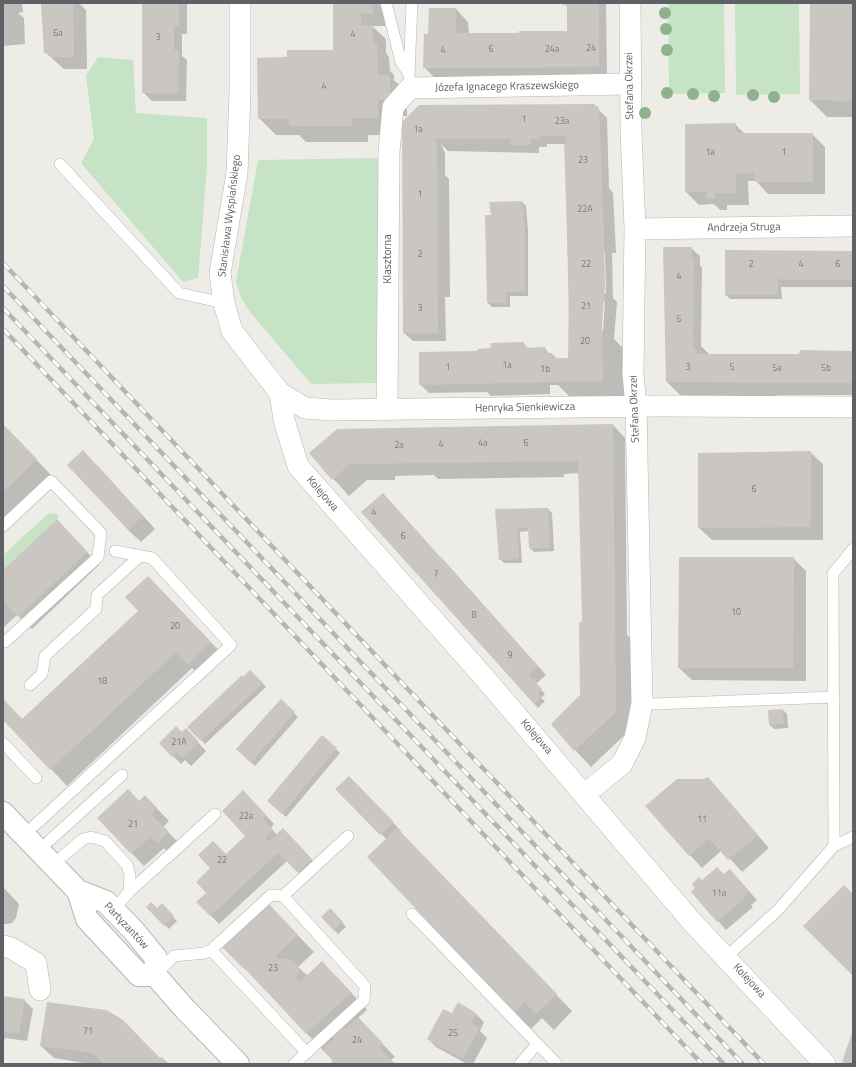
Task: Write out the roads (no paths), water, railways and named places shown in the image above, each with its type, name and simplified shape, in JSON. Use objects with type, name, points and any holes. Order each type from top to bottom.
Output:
[{"type":"street","name":"Stanisława Wyspiańskiego","points":[[232,332],[224,302],[220,273],[237,173],[240,93],[240,3]]},
{"type":"street","name":"Stefana Okrzei","points":[[585,794],[622,764],[635,738],[642,703],[636,406],[633,373],[634,229],[630,84],[630,3]]},
{"type":"street","name":"Józefa Ignacego Kraszewskiego","points":[[410,81],[630,84]]},
{"type":"street","name":"Klasztorna","points":[[387,410],[389,152],[393,107],[410,81]]},
{"type":"street","name":"Andrzeja Struga","points":[[634,229],[853,226]]},
{"type":"street","name":"Henryka Sienkiewicza","points":[[232,332],[280,393],[305,408],[387,410],[636,406],[853,407]]},
{"type":"street","name":"Kolejowa","points":[[280,393],[284,420],[298,466],[484,677],[585,794],[693,923],[825,1064]]},
{"type":"street","name":"Partyzantów","points":[[3,812],[78,891],[106,902],[114,910],[156,958],[155,975],[139,974],[87,919],[78,891]]},
{"type":"street","points":[[3,946],[11,948],[36,963],[40,990]]},
{"type":"street","points":[[155,975],[185,1009],[238,1064]]},
{"type":"lane","points":[[386,3],[401,62],[410,81]]},
{"type":"lane","points":[[410,81],[412,3]]},
{"type":"lane","points":[[60,164],[179,293],[224,302]]},
{"type":"lane","points":[[3,526],[51,481],[101,532],[98,556],[5,642],[3,640]]},
{"type":"lane","points":[[834,846],[833,574],[853,549]]},
{"type":"lane","points":[[34,826],[231,645],[152,558],[115,551]]},
{"type":"lane","points":[[30,685],[42,674],[45,656],[96,609],[98,595],[140,556]]},
{"type":"lane","points":[[642,703],[655,704],[834,697]]},
{"type":"lane","points":[[3,742],[36,778]]},
{"type":"lane","points":[[49,841],[122,775]]},
{"type":"lane","points":[[114,910],[129,892],[215,814]]},
{"type":"lane","points":[[283,896],[348,836]]},
{"type":"lane","points":[[63,856],[83,839],[92,837],[105,841],[127,865],[130,875],[129,892]]},
{"type":"lane","points":[[726,957],[778,910],[834,846],[853,837]]},
{"type":"lane","points":[[155,975],[174,956],[205,953],[211,950],[271,895],[283,896],[365,986],[364,1000],[294,1064]]},
{"type":"lane","points":[[412,914],[556,1063]]},
{"type":"lane","points":[[211,950],[307,1052]]},
{"type":"lane","points":[[520,1064],[537,1044]]},
{"type":"railway","points":[[3,263],[764,1064]]},
{"type":"railway","points":[[3,286],[743,1064]]},
{"type":"railway","points":[[3,308],[724,1064]]},
{"type":"railway","points":[[3,329],[702,1064]]}]
